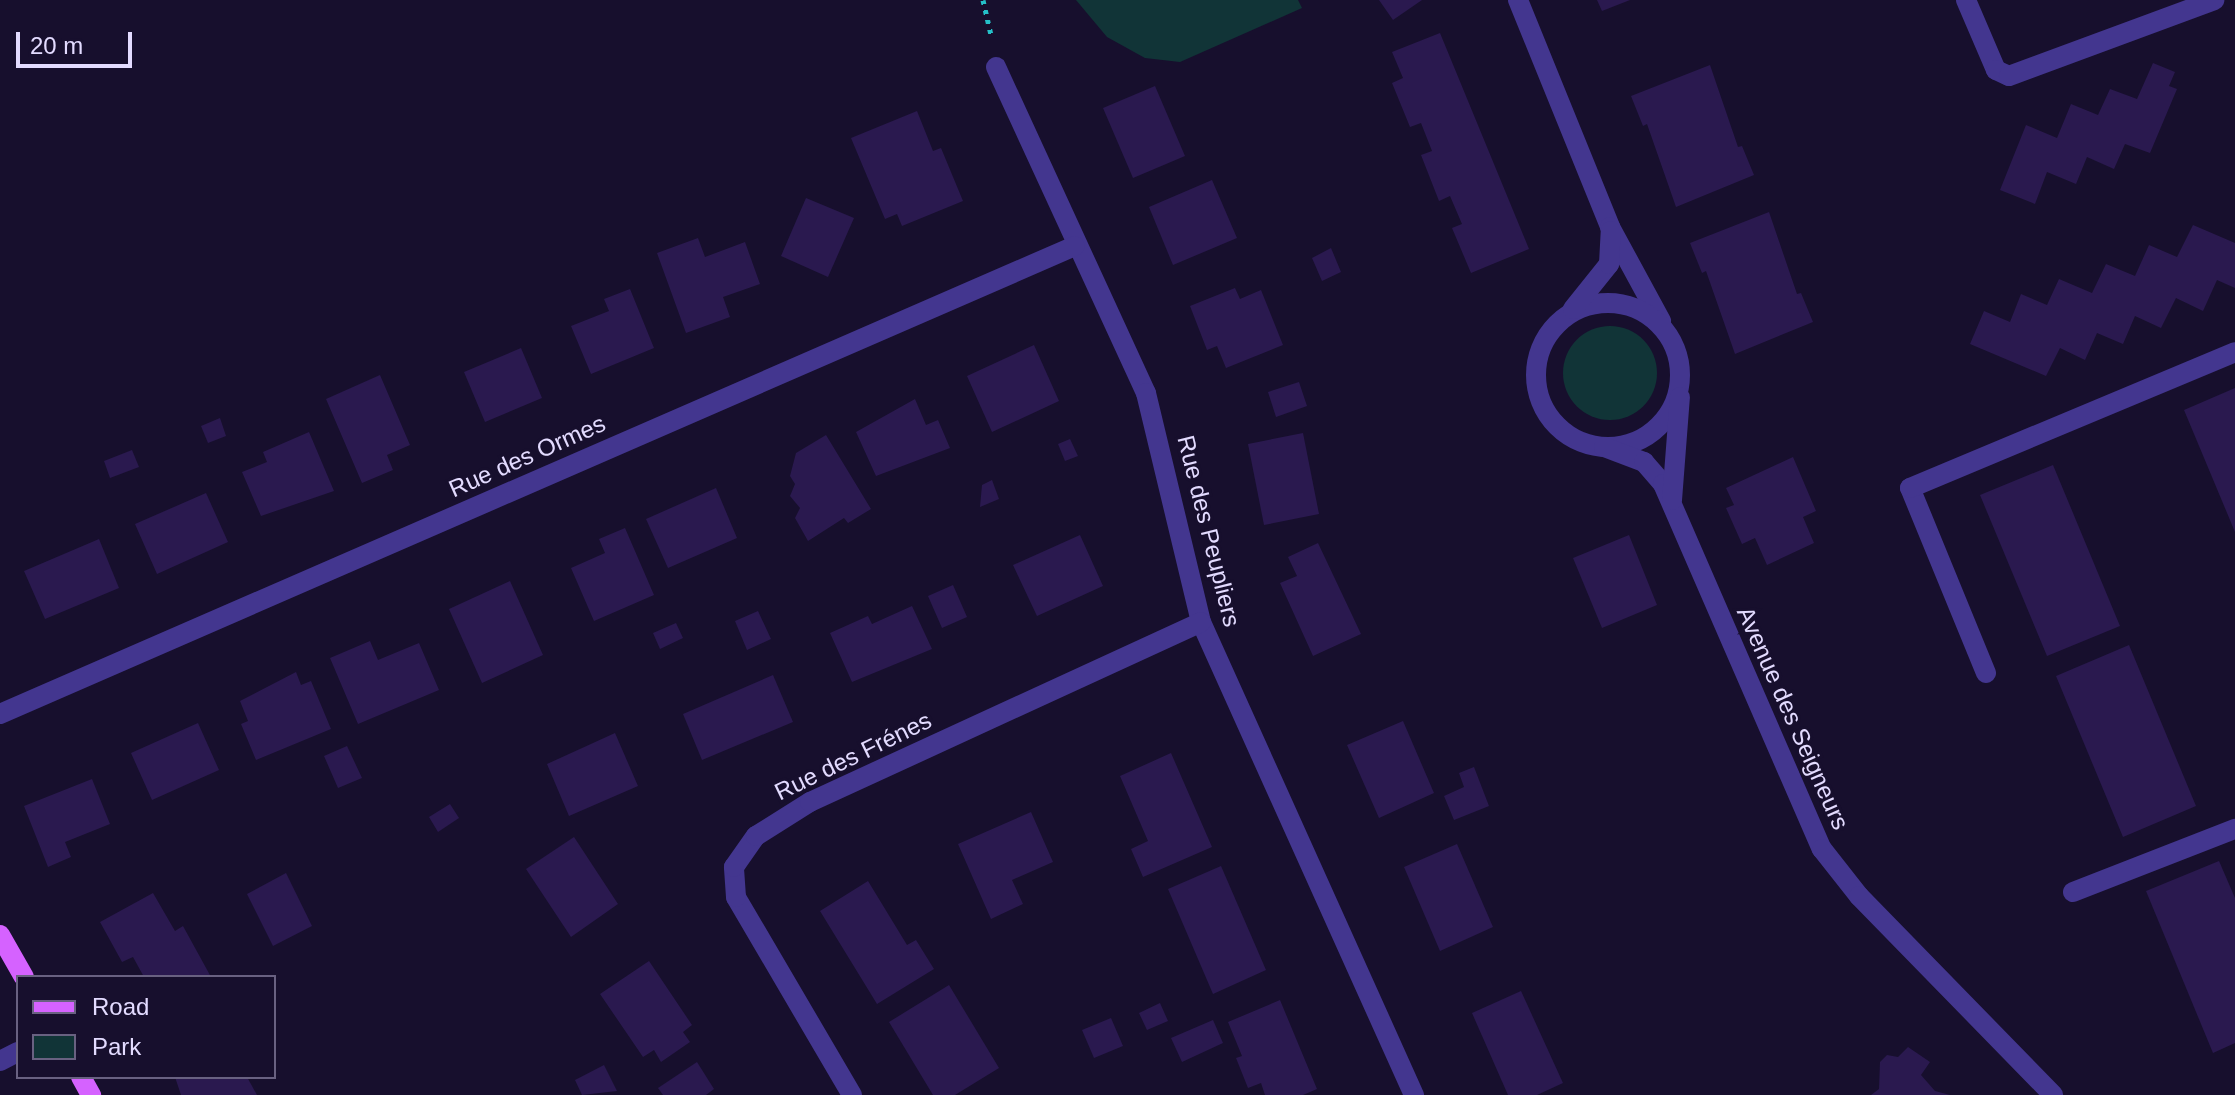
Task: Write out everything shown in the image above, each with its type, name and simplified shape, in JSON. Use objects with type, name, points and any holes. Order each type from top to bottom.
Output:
[{"type":"main road","points":[[0,935],[23,975]]},
{"type":"street","points":[[1518,0],[1610,227],[1669,336],[1680,381],[1661,424],[1641,441],[1604,447],[1573,439],[1541,404],[1535,380],[1538,356],[1548,334],[1603,275],[1612,252],[1610,227]]},
{"type":"street","points":[[1966,0],[1996,70],[2009,76],[2214,0]]},
{"type":"street","name":"Rue des Peupliers","points":[[996,67],[1075,246],[1146,393],[1201,622],[1414,1095]]},
{"type":"street","name":"Rue des Ormes","points":[[0,714],[1075,246]]},
{"type":"street","points":[[1565,317],[1610,302],[1648,315],[1669,336]]},
{"type":"street","points":[[1986,673],[1910,488],[2235,352]]},
{"type":"street","name":"Avenue des Seigneurs","points":[[1676,520],[1670,479],[1680,381]]},
{"type":"street","name":"Avenue des Seigneurs","points":[[1604,447],[1632,456],[1655,473],[1822,849],[1859,896],[2053,1095]]},
{"type":"street","name":"Rue des Frénes","points":[[852,1095],[736,897],[734,867],[756,836],[810,802],[1201,622]]},
{"type":"street","points":[[2073,892],[2235,829]]},
{"type":"path","points":[[983,0],[996,67]]},
{"type":"green space","points":[[1076,0],[1298,0],[1302,8],[1180,62],[1145,58],[1107,37]]},
{"type":"green space","points":[[1610,326],[1628,329],[1643,340],[1654,355],[1657,373],[1654,391],[1643,406],[1628,417],[1610,420],[1592,417],[1577,406],[1566,391],[1563,373],[1566,355],[1577,340],[1592,329]]},
{"type":"building","points":[[1379,0],[1422,0],[1393,20]]},
{"type":"building","points":[[1597,0],[1630,0],[1602,11]]},
{"type":"building","points":[[1440,33],[1529,249],[1471,273],[1452,228],[1462,224],[1450,196],[1439,201],[1421,155],[1432,151],[1421,123],[1410,127],[1392,83],[1403,78],[1392,52]]},
{"type":"building","points":[[2153,63],[2175,72],[2169,86],[2177,89],[2150,153],[2125,144],[2114,169],[2087,157],[2076,184],[2047,172],[2035,204],[2000,190],[2026,125],[2057,138],[2071,104],[2098,115],[2110,89],[2137,99]]},
{"type":"building","points":[[1710,65],[1738,147],[1742,146],[1754,175],[1676,207],[1647,124],[1643,126],[1631,96]]},
{"type":"building","points":[[1155,86],[1185,156],[1133,178],[1103,108]]},
{"type":"building","points":[[917,111],[933,151],[941,148],[963,201],[902,226],[897,214],[885,219],[851,138]]},
{"type":"building","points":[[1212,180],[1237,238],[1173,265],[1149,207]]},
{"type":"building","points":[[806,198],[854,218],[828,277],[781,256]]},
{"type":"building","points":[[1769,212],[1797,294],[1801,293],[1813,322],[1735,354],[1706,271],[1702,273],[1690,243]]},
{"type":"building","points":[[2193,225],[2235,243],[2235,288],[2217,280],[2203,311],[2176,298],[2161,328],[2135,316],[2123,344],[2097,333],[2085,360],[2060,348],[2046,376],[1970,344],[1984,311],[2010,322],[2021,294],[2047,305],[2059,279],[2092,293],[2106,264],[2135,276],[2149,245],[2177,257]]},
{"type":"building","points":[[698,238],[705,257],[745,242],[760,284],[723,297],[730,317],[686,333],[657,253]]},
{"type":"building","points":[[1331,248],[1341,272],[1322,281],[1312,258]]},
{"type":"building","points":[[1235,288],[1240,299],[1261,290],[1283,345],[1226,368],[1217,346],[1207,350],[1190,306]]},
{"type":"building","points":[[630,289],[654,348],[591,374],[571,326],[609,311],[604,299]]},
{"type":"building","points":[[1034,345],[1059,401],[992,432],[967,376]]},
{"type":"building","points":[[521,348],[542,398],[485,422],[464,372]]},
{"type":"building","points":[[380,375],[410,445],[387,455],[393,470],[362,483],[326,399]]},
{"type":"building","points":[[1299,382],[1307,406],[1276,417],[1268,392]]},
{"type":"building","points":[[2235,388],[2235,532],[2184,410]]},
{"type":"building","points":[[915,399],[926,425],[938,420],[950,448],[876,476],[856,432]]},
{"type":"building","points":[[220,418],[226,436],[208,443],[201,426]]},
{"type":"building","points":[[309,432],[334,491],[261,516],[242,472],[267,462],[263,452]]},
{"type":"building","points":[[1303,433],[1319,514],[1264,525],[1248,444]]},
{"type":"building","points":[[826,435],[871,509],[848,523],[844,518],[808,541],[795,518],[800,508],[790,496],[795,484],[790,476],[796,453]]},
{"type":"building","points":[[1070,439],[1078,456],[1065,461],[1058,444]]},
{"type":"building","points":[[132,450],[139,467],[110,478],[104,461]]},
{"type":"building","points":[[1793,457],[1816,511],[1803,517],[1814,543],[1767,565],[1755,538],[1742,544],[1726,508],[1734,505],[1726,488]]},
{"type":"building","points":[[2053,465],[2120,626],[2047,656],[1980,495]]},
{"type":"building","points":[[992,480],[999,499],[980,507],[982,485]]},
{"type":"building","points":[[716,488],[737,538],[668,568],[646,519]]},
{"type":"building","points":[[206,493],[228,542],[157,574],[135,524]]},
{"type":"building","points":[[625,528],[654,595],[594,621],[571,568],[605,553],[599,539]]},
{"type":"building","points":[[1080,535],[1103,586],[1037,616],[1013,565]]},
{"type":"building","points":[[1629,535],[1657,605],[1602,628],[1573,558]]},
{"type":"building","points":[[99,539],[119,588],[45,619],[24,571]]},
{"type":"building","points":[[1318,543],[1361,634],[1313,656],[1280,583],[1297,576],[1288,557]]},
{"type":"building","points":[[510,581],[543,655],[482,683],[449,609]]},
{"type":"building","points":[[953,585],[967,617],[942,628],[928,596]]},
{"type":"building","points":[[912,606],[932,649],[852,682],[830,633],[868,616],[872,624]]},
{"type":"building","points":[[758,611],[771,639],[747,650],[735,621]]},
{"type":"building","points":[[676,623],[683,638],[660,649],[653,633]]},
{"type":"building","points":[[370,641],[378,660],[419,643],[439,690],[358,724],[330,658]]},
{"type":"building","points":[[2129,645],[2196,806],[2123,837],[2056,676]]},
{"type":"building","points":[[296,672],[301,685],[311,681],[331,729],[256,760],[241,724],[248,721],[240,701]]},
{"type":"building","points":[[773,675],[793,722],[702,760],[683,714]]},
{"type":"building","points":[[1403,721],[1434,793],[1379,818],[1347,745]]},
{"type":"building","points":[[198,723],[219,770],[152,800],[131,753]]},
{"type":"building","points":[[615,733],[638,786],[569,816],[547,764]]},
{"type":"building","points":[[347,746],[362,778],[338,788],[324,756]]},
{"type":"building","points":[[1171,753],[1212,847],[1143,877],[1131,849],[1148,841],[1120,776]]},
{"type":"building","points":[[1474,767],[1489,806],[1454,820],[1444,796],[1464,787],[1459,773]]},
{"type":"building","points":[[92,779],[110,824],[65,842],[71,857],[48,867],[24,806]]},
{"type":"building","points":[[450,804],[459,818],[438,832],[429,817]]},
{"type":"building","points":[[1031,812],[1053,862],[1012,880],[1023,904],[991,919],[958,844]]},
{"type":"building","points":[[574,837],[618,904],[571,937],[526,869]]},
{"type":"building","points":[[1457,844],[1493,927],[1440,951],[1404,867]]},
{"type":"building","points":[[2219,861],[2235,898],[2235,1043],[2213,1053],[2146,891]]},
{"type":"building","points":[[1221,866],[1266,970],[1213,994],[1168,889]]},
{"type":"building","points":[[286,873],[312,926],[273,946],[247,894]]},
{"type":"building","points":[[868,881],[907,945],[916,940],[934,969],[877,1004],[820,911]]},
{"type":"building","points":[[153,893],[175,931],[183,926],[210,975],[143,975],[133,957],[122,962],[100,922]]},
{"type":"building","points":[[649,961],[692,1025],[683,1032],[690,1042],[661,1062],[654,1050],[643,1057],[600,994]]},
{"type":"building","points":[[949,985],[999,1068],[955,1095],[933,1095],[889,1022]]},
{"type":"building","points":[[1521,991],[1563,1083],[1537,1095],[1508,1095],[1472,1013]]},
{"type":"building","points":[[1280,1000],[1317,1089],[1303,1095],[1265,1095],[1261,1083],[1248,1088],[1236,1058],[1242,1056],[1228,1022]]},
{"type":"building","points":[[1160,1003],[1168,1021],[1147,1030],[1139,1013]]},
{"type":"building","points":[[1111,1018],[1123,1046],[1094,1058],[1082,1030]]},
{"type":"building","points":[[1213,1020],[1223,1043],[1182,1062],[1171,1038]]},
{"type":"building","points":[[1908,1047],[1930,1062],[1921,1075],[1935,1091],[1950,1095],[1871,1095],[1879,1089],[1880,1062],[1887,1055],[1898,1057]]},
{"type":"building","points":[[697,1062],[714,1089],[706,1095],[663,1095],[658,1088]]},
{"type":"building","points":[[604,1065],[617,1091],[582,1095],[575,1080]]},
{"type":"building","points":[[176,1079],[248,1079],[257,1095],[181,1095]]}]
